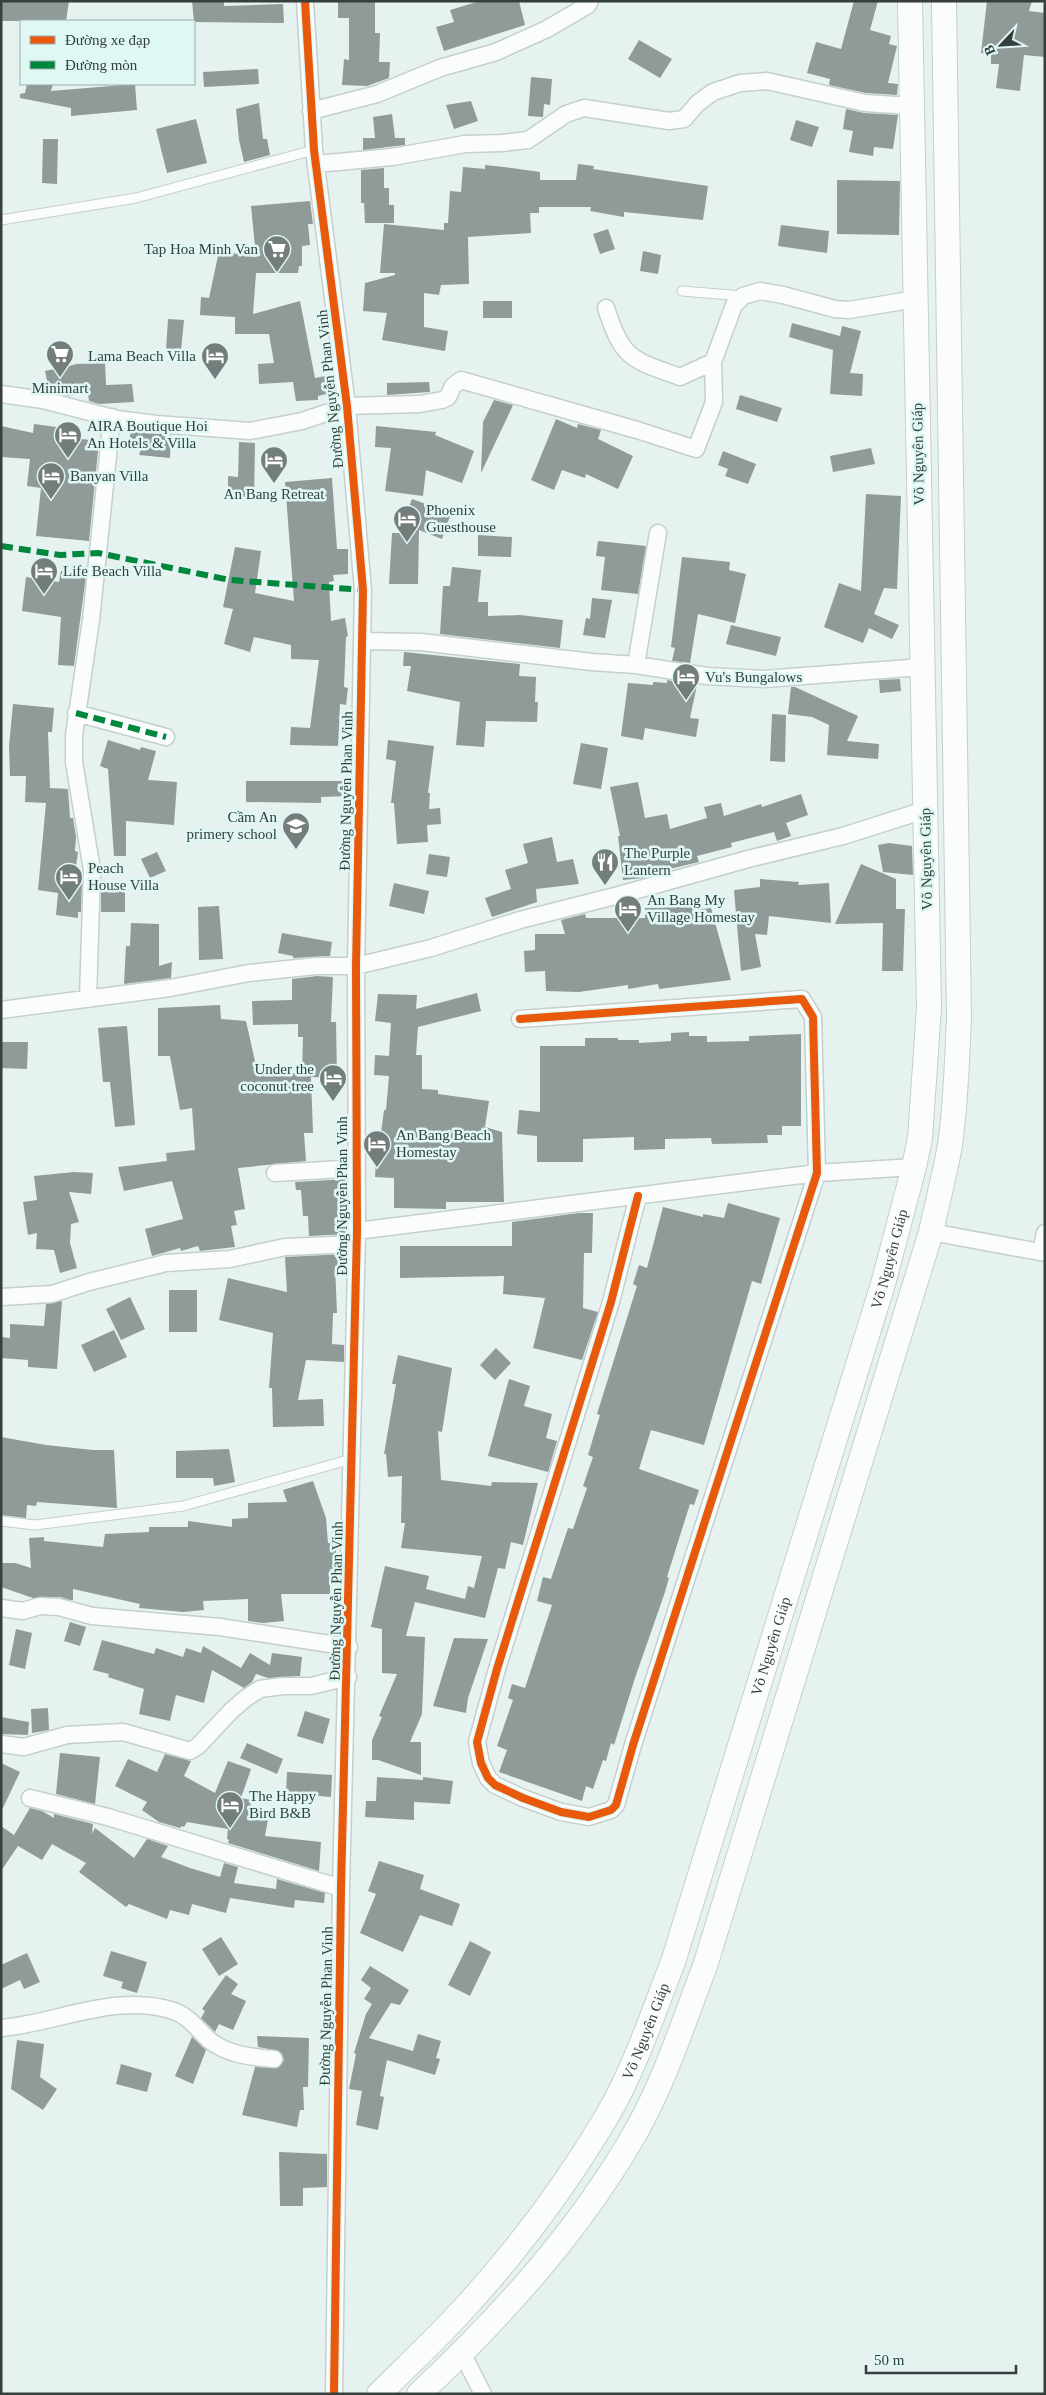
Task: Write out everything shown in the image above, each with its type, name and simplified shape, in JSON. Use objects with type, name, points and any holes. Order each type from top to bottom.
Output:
[{"type":"main road","name":"Võ Nguyên Giáp","points":[[379,2394],[502,2266],[541,2214],[608,2114],[640,2048],[679,1943],[883,1284],[914,1167],[920,1138],[929,1008],[910,1]]},
{"type":"main road","name":"Võ Nguyên Giáp","points":[[419,2394],[521,2292],[605,2182],[638,2127],[665,2073],[705,1966],[931,1232],[944,1173],[950,1145],[956,1082],[959,1018],[944,1]]},
{"type":"main road","points":[[914,1167],[944,1173]]},
{"type":"street","name":"Đường Nguyễn Phan Vinh","points":[[305,1],[315,157],[347,406],[363,590],[356,966],[357,1237],[348,1677],[341,1888],[334,2394]]},
{"type":"street","points":[[311,111],[377,94],[440,68],[496,52],[547,29],[588,5],[590,1]]},
{"type":"street","points":[[315,157],[401,156],[465,144],[502,144],[528,140],[566,114],[584,108],[669,121],[684,119],[698,103],[713,92],[740,83],[767,81],[865,102],[911,106]]},
{"type":"street","points":[[1,394],[43,400],[112,417],[156,424],[250,431],[302,421],[347,406],[420,404],[442,400],[448,397],[453,386],[461,380],[637,430],[696,449],[714,402],[713,362],[734,305],[743,296],[760,291],[835,309],[849,310],[916,298]]},
{"type":"street","points":[[606,308],[615,335],[623,348],[638,361],[680,377],[713,362]]},
{"type":"street","points":[[88,999],[92,870],[74,762],[76,713],[91,620],[112,417]]},
{"type":"street","points":[[636,665],[658,533]]},
{"type":"street","points":[[362,641],[421,642],[592,662],[636,665],[707,676],[764,679],[922,667]]},
{"type":"street","points":[[76,713],[166,737]]},
{"type":"street","points":[[1,1010],[170,988],[249,973],[316,966],[356,966],[431,948],[520,920],[748,858],[843,836],[925,810]]},
{"type":"street","points":[[520,1019],[802,999],[813,1017],[817,1173],[633,1745],[616,1805],[611,1810],[589,1817],[561,1812],[495,1785],[488,1778],[481,1763],[477,1742],[497,1669],[611,1302],[638,1196]]},
{"type":"street","points":[[1,1297],[52,1294],[89,1282],[166,1264],[230,1259],[285,1247],[638,1196],[817,1173],[914,1167]]},
{"type":"street","points":[[274,1173],[357,1168]]},
{"type":"street","points":[[931,1232],[1043,1253],[1045,1233]]},
{"type":"street","points":[[1,1608],[23,1611],[40,1606],[59,1607],[92,1616],[220,1627],[348,1647]]},
{"type":"street","points":[[1,1744],[24,1748],[67,1735],[123,1732],[190,1751],[198,1746],[246,1698],[260,1690],[283,1686],[311,1686],[348,1677]]},
{"type":"street","points":[[30,1798],[108,1817],[341,1888]]},
{"type":"street","points":[[1,2028],[23,2026],[124,2005],[151,2006],[181,2015],[192,2021],[210,2040],[230,2052],[248,2057],[274,2058]]},
{"type":"street","points":[[462,2353],[482,2394]]},
{"type":"lane","points":[[1,220],[136,198],[315,157]]},
{"type":"lane","points":[[682,291],[743,296]]},
{"type":"lane","points":[[1,1522],[35,1525],[183,1506],[352,1459]]},
{"type":"building","points":[[1,1],[69,1],[66,20],[1,21]]},
{"type":"building","points":[[192,1],[224,1],[224,6],[283,4],[284,23],[195,22]]},
{"type":"building","points":[[338,1],[375,2],[375,33],[380,33],[379,62],[390,62],[389,78],[367,86],[342,85],[344,59],[349,60],[349,18],[338,18]]},
{"type":"building","points":[[480,1],[519,1],[525,25],[444,51],[436,27],[454,22],[450,10]]},
{"type":"building","points":[[854,1],[878,1],[870,30],[891,36],[889,44],[897,46],[888,83],[898,84],[897,95],[866,93],[829,85],[830,79],[807,73],[816,42],[841,49]]},
{"type":"building","points":[[987,1],[1032,1],[1029,11],[1045,13],[1045,57],[1024,55],[1020,91],[996,88],[999,64],[991,64],[991,54],[981,53]]},
{"type":"building","points":[[639,40],[672,59],[660,78],[628,59]]},
{"type":"building","points":[[258,69],[259,84],[204,87],[203,72]]},
{"type":"building","points":[[531,77],[552,79],[550,105],[544,104],[543,117],[528,116]]},
{"type":"building","points":[[27,85],[53,85],[51,91],[135,85],[137,110],[71,116],[71,108],[20,98],[20,94],[25,93]]},
{"type":"building","points":[[471,101],[478,121],[454,129],[446,105]]},
{"type":"building","points":[[259,103],[263,139],[267,139],[270,155],[244,162],[239,140],[236,109]]},
{"type":"building","points":[[846,109],[864,113],[898,115],[893,149],[874,147],[873,156],[849,152],[853,131],[843,129]]},
{"type":"building","points":[[392,114],[395,138],[405,138],[405,145],[363,150],[363,138],[375,138],[373,117]]},
{"type":"building","points":[[196,119],[207,163],[167,173],[156,129]]},
{"type":"building","points":[[796,120],[819,127],[812,147],[790,140]]},
{"type":"building","points":[[43,139],[58,139],[57,184],[42,183]]},
{"type":"building","points":[[578,164],[594,166],[593,169],[708,186],[703,220],[624,212],[624,217],[590,211],[591,207],[539,207],[539,213],[530,213],[531,233],[468,237],[469,284],[441,285],[439,295],[424,293],[424,327],[448,331],[445,351],[382,340],[387,313],[363,311],[365,283],[395,275],[395,273],[380,273],[384,224],[444,230],[444,223],[448,223],[450,191],[461,192],[463,167],[485,169],[485,165],[504,167],[540,172],[540,180],[576,180]]},
{"type":"building","points":[[384,168],[384,188],[389,188],[389,205],[394,205],[394,223],[365,223],[364,203],[361,203],[361,170]]},
{"type":"building","points":[[837,180],[900,181],[899,235],[837,234]]},
{"type":"building","points":[[310,201],[313,224],[308,224],[310,245],[302,246],[302,266],[299,266],[298,273],[256,273],[253,314],[300,301],[315,378],[331,375],[334,392],[318,396],[318,400],[296,401],[293,382],[259,384],[258,364],[274,363],[269,334],[235,334],[235,317],[200,315],[201,297],[209,298],[219,251],[256,257],[251,206]]},
{"type":"building","points":[[781,225],[829,231],[827,253],[778,246]]},
{"type":"building","points":[[608,229],[615,249],[600,254],[593,234]]},
{"type":"building","points":[[643,251],[661,255],[658,274],[640,271]]},
{"type":"building","points":[[483,301],[512,301],[512,318],[483,318]]},
{"type":"building","points":[[168,319],[184,320],[181,351],[166,350]]},
{"type":"building","points":[[792,323],[840,336],[842,326],[861,331],[850,373],[863,374],[862,396],[830,394],[833,350],[789,337]]},
{"type":"building","points":[[105,363],[106,385],[132,384],[134,402],[99,404],[89,401],[88,393],[68,396],[49,391],[45,371],[77,364]]},
{"type":"building","points":[[429,382],[430,392],[387,395],[387,383]]},
{"type":"building","points":[[740,395],[782,408],[777,422],[736,409]]},
{"type":"building","points":[[494,400],[513,405],[481,473],[483,422]]},
{"type":"building","points":[[556,419],[577,428],[578,424],[601,430],[598,439],[633,456],[618,489],[586,474],[585,478],[562,470],[554,490],[531,480]]},
{"type":"building","points":[[34,424],[64,428],[63,437],[99,441],[89,541],[36,536],[41,488],[27,486],[30,459],[1,457],[1,426],[33,433]]},
{"type":"building","points":[[376,426],[436,432],[435,435],[474,451],[462,483],[426,470],[423,496],[385,491],[391,448],[375,447]]},
{"type":"building","points":[[131,431],[171,435],[170,458],[139,455],[141,449],[128,446]]},
{"type":"building","points":[[239,442],[255,443],[254,501],[228,500],[228,476],[238,477]]},
{"type":"building","points":[[871,448],[875,464],[833,472],[830,456]]},
{"type":"building","points":[[723,451],[756,464],[748,484],[725,476],[728,469],[718,465]]},
{"type":"building","points":[[332,478],[337,549],[348,549],[348,574],[333,575],[334,581],[329,582],[331,621],[345,618],[348,636],[346,637],[344,687],[348,688],[346,705],[340,704],[338,746],[290,745],[291,727],[310,728],[319,660],[291,659],[291,645],[254,637],[250,652],[224,644],[233,609],[223,607],[235,547],[261,551],[255,593],[294,601],[285,482]]},
{"type":"building","points":[[866,494],[901,496],[897,589],[884,588],[874,614],[899,625],[892,639],[869,628],[863,643],[824,627],[839,583],[861,591]]},
{"type":"building","points":[[412,499],[451,513],[442,539],[419,530],[418,584],[389,584],[392,533],[399,533]]},
{"type":"building","points":[[478,535],[512,537],[511,557],[478,556]]},
{"type":"building","points":[[598,541],[646,546],[638,594],[601,590],[605,557],[596,556]]},
{"type":"building","points":[[682,557],[730,562],[729,570],[746,574],[735,623],[698,614],[690,663],[672,661],[675,648],[671,647]]},
{"type":"building","points":[[452,567],[481,570],[478,602],[488,602],[488,616],[520,615],[563,620],[560,648],[440,634],[443,586],[450,586]]},
{"type":"building","points":[[61,571],[86,576],[74,666],[58,665],[61,617],[22,611],[26,577],[59,582]]},
{"type":"building","points":[[592,598],[612,600],[605,638],[583,635],[586,618],[590,619]]},
{"type":"building","points":[[731,625],[781,637],[776,656],[726,644]]},
{"type":"building","points":[[404,652],[520,664],[519,676],[536,677],[535,702],[538,702],[537,722],[486,721],[484,747],[456,745],[460,702],[407,691],[411,666],[403,666]]},
{"type":"building","points":[[900,679],[901,691],[880,693],[879,680]]},
{"type":"building","points":[[667,680],[697,685],[690,718],[699,719],[696,737],[645,728],[643,740],[621,736],[628,683],[653,685],[653,682],[667,683]]},
{"type":"building","points":[[791,687],[795,687],[858,716],[847,741],[879,744],[878,759],[827,755],[829,725],[812,717],[788,714]]},
{"type":"building","points":[[13,704],[54,708],[52,732],[48,732],[50,788],[68,789],[70,818],[73,818],[76,837],[75,851],[78,852],[74,880],[82,881],[81,912],[78,912],[78,918],[56,915],[58,893],[38,890],[46,803],[25,802],[26,776],[10,776],[9,746]]},
{"type":"building","points":[[772,714],[786,715],[785,762],[770,761]]},
{"type":"building","points":[[108,740],[140,750],[141,747],[156,751],[148,780],[177,782],[174,825],[126,821],[126,856],[114,856],[108,769],[100,766]]},
{"type":"building","points":[[388,740],[434,746],[428,793],[430,793],[429,809],[440,808],[441,824],[427,825],[428,842],[397,844],[394,803],[391,803],[396,761],[386,759]]},
{"type":"building","points":[[581,743],[608,748],[601,789],[573,784]]},
{"type":"building","points":[[246,781],[347,781],[349,783],[349,796],[321,797],[321,803],[246,802]]},
{"type":"building","points":[[638,782],[645,818],[667,814],[670,829],[707,818],[704,807],[721,803],[724,816],[761,804],[762,807],[801,794],[808,815],[786,823],[791,836],[777,841],[774,832],[731,843],[732,847],[697,856],[699,862],[644,875],[644,878],[623,880],[618,836],[620,836],[610,787]]},
{"type":"building","points":[[552,837],[557,862],[573,859],[579,884],[536,889],[537,902],[492,917],[485,898],[511,889],[505,870],[528,863],[523,844]]},
{"type":"building","points":[[889,843],[912,846],[913,875],[883,872],[878,845]]},
{"type":"building","points":[[157,852],[166,871],[150,878],[141,859]]},
{"type":"building","points":[[429,854],[450,857],[447,877],[426,874]]},
{"type":"building","points":[[861,864],[896,879],[896,909],[905,909],[903,971],[882,971],[883,923],[835,924]]},
{"type":"building","points":[[760,879],[799,882],[798,885],[829,883],[831,923],[769,916],[767,935],[755,934],[761,967],[741,971],[734,890],[760,887]]},
{"type":"building","points":[[394,883],[429,891],[424,914],[389,906]]},
{"type":"building","points":[[101,890],[125,891],[125,912],[101,912]]},
{"type":"building","points":[[683,904],[704,909],[711,908],[731,980],[659,989],[658,984],[628,989],[628,985],[579,992],[546,991],[545,971],[525,972],[524,951],[535,950],[535,934],[565,934],[561,920],[585,914],[586,918],[645,918],[645,908],[682,907]]},
{"type":"building","points":[[219,906],[223,959],[199,960],[198,907]]},
{"type":"building","points":[[131,923],[159,924],[159,966],[172,962],[171,978],[124,984],[126,946],[130,946]]},
{"type":"building","points":[[282,933],[332,942],[330,956],[293,958],[293,956],[278,953]]},
{"type":"building","points":[[317,976],[333,977],[331,1022],[336,1022],[337,1078],[311,1077],[313,1133],[304,1133],[306,1161],[238,1168],[245,1209],[234,1211],[237,1225],[231,1226],[235,1247],[200,1251],[198,1246],[181,1251],[180,1248],[152,1256],[145,1229],[183,1219],[172,1181],[124,1191],[118,1167],[167,1161],[166,1153],[195,1150],[192,1108],[180,1110],[170,1056],[158,1056],[158,1008],[220,1005],[221,1019],[246,1021],[257,1070],[302,1074],[303,1037],[298,1037],[298,1024],[253,1025],[252,1001],[292,1000],[292,979]]},
{"type":"building","points":[[477,993],[481,1011],[418,1027],[416,1055],[422,1055],[422,1089],[438,1090],[438,1094],[489,1101],[485,1127],[502,1132],[504,1202],[446,1202],[446,1209],[394,1208],[394,1178],[375,1177],[377,1141],[380,1141],[384,1110],[386,1110],[389,1076],[374,1075],[375,1055],[389,1056],[391,1023],[375,1021],[378,994],[417,995],[416,1009]]},
{"type":"building","points":[[127,1026],[135,1125],[115,1127],[110,1082],[103,1082],[98,1028]]},
{"type":"building","points":[[689,1032],[689,1036],[707,1036],[707,1042],[749,1041],[749,1036],[801,1034],[801,1126],[782,1126],[782,1135],[767,1135],[768,1143],[712,1144],[711,1138],[665,1139],[665,1149],[634,1150],[634,1137],[583,1139],[583,1162],[537,1162],[537,1136],[517,1134],[519,1110],[540,1112],[540,1046],[585,1046],[585,1038],[618,1038],[618,1040],[639,1040],[639,1043],[671,1041],[671,1033]]},
{"type":"building","points":[[1,1042],[28,1042],[27,1069],[1,1068]]},
{"type":"building","points":[[74,1172],[93,1173],[91,1194],[69,1192],[79,1222],[71,1224],[70,1243],[77,1268],[60,1273],[54,1250],[36,1249],[37,1233],[28,1235],[23,1202],[37,1200],[34,1176]]},
{"type":"building","points":[[347,1179],[347,1234],[309,1236],[308,1216],[303,1216],[301,1190],[296,1190],[295,1182]]},
{"type":"building","points":[[728,1203],[780,1218],[761,1284],[752,1281],[704,1445],[651,1430],[639,1469],[699,1490],[694,1505],[690,1504],[667,1577],[669,1578],[665,1592],[614,1745],[611,1743],[606,1761],[603,1760],[593,1789],[586,1786],[582,1801],[499,1772],[507,1750],[497,1746],[513,1700],[508,1698],[512,1684],[525,1688],[552,1605],[537,1601],[543,1577],[551,1579],[568,1528],[573,1529],[587,1488],[583,1486],[593,1457],[588,1455],[600,1415],[597,1414],[637,1286],[633,1284],[639,1265],[647,1268],[663,1207],[703,1217],[703,1214],[724,1218]]},
{"type":"building","points":[[579,1213],[593,1213],[592,1253],[584,1253],[583,1308],[598,1312],[582,1360],[533,1348],[545,1298],[503,1294],[504,1276],[400,1278],[400,1246],[512,1246],[512,1222]]},
{"type":"building","points":[[346,1254],[346,1266],[335,1266],[337,1313],[333,1313],[332,1344],[344,1345],[344,1362],[306,1360],[298,1400],[323,1399],[324,1426],[273,1427],[272,1388],[269,1388],[273,1333],[219,1320],[228,1278],[287,1292],[285,1257]]},
{"type":"building","points":[[169,1290],[197,1290],[197,1332],[169,1332]]},
{"type":"building","points":[[130,1297],[145,1329],[121,1340],[106,1309]]},
{"type":"building","points":[[62,1301],[57,1369],[28,1367],[28,1360],[1,1358],[1,1337],[10,1338],[10,1324],[44,1326],[46,1304]]},
{"type":"building","points":[[114,1330],[127,1357],[94,1372],[81,1345]]},
{"type":"building","points":[[496,1348],[511,1363],[495,1380],[480,1365]]},
{"type":"building","points":[[398,1355],[452,1368],[442,1432],[438,1431],[441,1480],[491,1486],[492,1482],[538,1483],[523,1545],[511,1542],[505,1569],[498,1568],[485,1618],[415,1602],[406,1636],[425,1637],[422,1714],[410,1742],[421,1742],[421,1775],[378,1760],[372,1760],[372,1740],[382,1717],[379,1716],[397,1674],[382,1673],[382,1629],[371,1627],[385,1566],[429,1576],[426,1589],[465,1599],[468,1586],[474,1588],[482,1556],[401,1548],[405,1523],[401,1523],[402,1476],[388,1477],[386,1454],[384,1454],[396,1384],[392,1384]]},
{"type":"building","points":[[509,1379],[530,1386],[524,1406],[552,1414],[546,1438],[557,1441],[548,1472],[488,1456]]},
{"type":"building","points":[[1,1437],[46,1445],[93,1450],[114,1450],[117,1508],[37,1502],[36,1506],[27,1505],[26,1518],[1,1515]]},
{"type":"building","points":[[229,1449],[235,1482],[214,1486],[213,1478],[176,1478],[176,1451]]},
{"type":"building","points":[[313,1481],[326,1518],[328,1543],[336,1543],[336,1569],[330,1569],[330,1594],[281,1594],[284,1621],[263,1623],[248,1621],[248,1599],[203,1601],[204,1610],[183,1612],[139,1608],[140,1604],[73,1589],[73,1600],[70,1600],[60,1597],[33,1598],[1,1587],[1,1563],[15,1563],[31,1568],[29,1538],[44,1537],[44,1541],[103,1547],[105,1534],[149,1532],[149,1527],[188,1527],[188,1521],[232,1527],[232,1519],[248,1518],[248,1503],[287,1502],[283,1490]]},
{"type":"building","points":[[70,1622],[86,1627],[80,1646],[64,1641]]},
{"type":"building","points":[[16,1629],[32,1633],[25,1669],[9,1665]]},
{"type":"building","points":[[454,1638],[488,1639],[468,1698],[466,1713],[433,1706]]},
{"type":"building","points":[[102,1640],[154,1654],[156,1648],[183,1657],[186,1648],[201,1653],[203,1646],[241,1668],[250,1653],[270,1665],[272,1653],[302,1657],[300,1676],[268,1678],[256,1674],[252,1682],[244,1688],[212,1670],[204,1703],[176,1695],[170,1721],[139,1714],[144,1689],[108,1677],[109,1674],[93,1670]]},
{"type":"building","points":[[48,1708],[49,1730],[32,1733],[31,1709]]},
{"type":"building","points":[[305,1711],[330,1719],[323,1744],[297,1736]]},
{"type":"building","points":[[1,1717],[29,1722],[28,1735],[1,1734]]},
{"type":"building","points":[[247,1743],[283,1759],[277,1774],[240,1758]]},
{"type":"building","points":[[60,1753],[100,1757],[95,1804],[56,1794]]},
{"type":"building","points":[[165,1754],[191,1761],[184,1776],[215,1793],[228,1761],[251,1769],[241,1798],[251,1800],[250,1811],[269,1814],[265,1836],[321,1842],[319,1871],[228,1843],[228,1829],[187,1822],[184,1827],[180,1828],[159,1822],[142,1810],[147,1802],[115,1786],[128,1759],[157,1772]]},
{"type":"building","points":[[1,1763],[20,1772],[1,1812]]},
{"type":"building","points":[[287,1772],[332,1775],[331,1797],[286,1793]]},
{"type":"building","points":[[377,1777],[423,1780],[423,1777],[453,1781],[450,1804],[414,1802],[414,1820],[365,1817],[366,1801],[376,1801]]},
{"type":"building","points":[[30,1808],[42,1811],[54,1818],[54,1814],[93,1824],[92,1834],[95,1828],[134,1858],[147,1839],[168,1846],[161,1857],[190,1868],[220,1877],[224,1863],[238,1867],[234,1883],[276,1889],[277,1879],[325,1893],[324,1903],[295,1900],[294,1908],[230,1898],[226,1913],[192,1904],[189,1915],[170,1910],[167,1919],[129,1904],[126,1907],[79,1872],[86,1863],[52,1844],[42,1860],[18,1846],[1,1871],[1,1826],[14,1835]]},
{"type":"building","points":[[379,1861],[424,1875],[420,1889],[460,1904],[452,1926],[420,1915],[403,1952],[360,1933],[376,1894],[368,1891]]},
{"type":"building","points":[[221,1937],[238,1964],[219,1976],[202,1949]]},
{"type":"building","points":[[470,1941],[491,1952],[470,1996],[448,1985]]},
{"type":"building","points":[[111,1951],[147,1962],[137,1993],[121,1988],[123,1982],[103,1976]]},
{"type":"building","points":[[27,1953],[40,1982],[24,1989],[20,1980],[1,1989],[1,1965]]},
{"type":"building","points":[[370,1966],[409,1990],[400,2005],[391,2003],[369,2038],[413,2051],[418,2034],[441,2041],[436,2058],[440,2059],[435,2075],[387,2060],[380,2096],[384,2097],[378,2130],[356,2125],[362,2091],[349,2089],[356,2054],[354,2053],[366,2014],[372,2004],[364,1999],[371,1988],[361,1980]]},
{"type":"building","points":[[226,1975],[238,1984],[231,1994],[246,2001],[233,2030],[219,2024],[215,2032],[201,2018],[205,2011],[202,2009]]},
{"type":"building","points":[[257,2036],[309,2038],[308,2087],[303,2087],[304,2110],[300,2110],[297,2127],[242,2115],[255,2067],[278,2068],[284,2060],[279,2051],[258,2047]]},
{"type":"building","points":[[192,2037],[206,2050],[193,2084],[175,2076]]},
{"type":"building","points":[[17,2040],[44,2044],[40,2077],[57,2089],[43,2110],[11,2089]]},
{"type":"building","points":[[121,2064],[152,2073],[147,2092],[116,2084]]},
{"type":"building","points":[[279,2152],[327,2154],[327,2187],[303,2188],[303,2206],[280,2206]]},
{"type":"marked path","points":[[1,546],[60,555],[98,553],[230,580],[363,590]]},
{"type":"marked path","points":[[76,713],[166,737]]},
{"type":"cycle path","points":[[305,1],[314,150],[347,406],[363,590],[356,966],[357,1231],[341,1888],[334,2394]]},
{"type":"cycle path","points":[[520,1019],[802,999],[813,1017],[817,1173],[633,1745],[616,1805],[611,1810],[589,1817],[561,1812],[495,1785],[488,1778],[481,1763],[477,1742],[497,1669],[611,1302],[638,1196]]},
{"type":"place","name":"Tap Hoa Minh Van","points":[[277,273]]},
{"type":"place","name":"Minimart","points":[[60,378]]},
{"type":"place","name":"Lama Beach Villa","points":[[215,380]]},
{"type":"place","name":"AIRA Boutique Hoi An Hotels & Villa","points":[[68,459]]},
{"type":"place","name":"An Bang Retreat","points":[[274,484]]},
{"type":"place","name":"Banyan Villa","points":[[51,500]]},
{"type":"place","name":"Phoenix Guesthouse","points":[[407,543]]},
{"type":"place","name":"Life Beach Villa","points":[[44,595]]},
{"type":"place","name":"Vu's Bungalows","points":[[686,701]]},
{"type":"place","name":"Cầm An primery school","points":[[296,850]]},
{"type":"place","name":"The Purple Lantern","points":[[605,886]]},
{"type":"place","name":"Peach House Villa","points":[[69,901]]},
{"type":"place","name":"An Bang My Village Homestay","points":[[628,933]]},
{"type":"place","name":"Under the coconut tree","points":[[333,1102]]},
{"type":"place","name":"An Bang Beach Homestay","points":[[377,1168]]},
{"type":"place","name":"The Happy Bird B&B","points":[[230,1829]]}]
